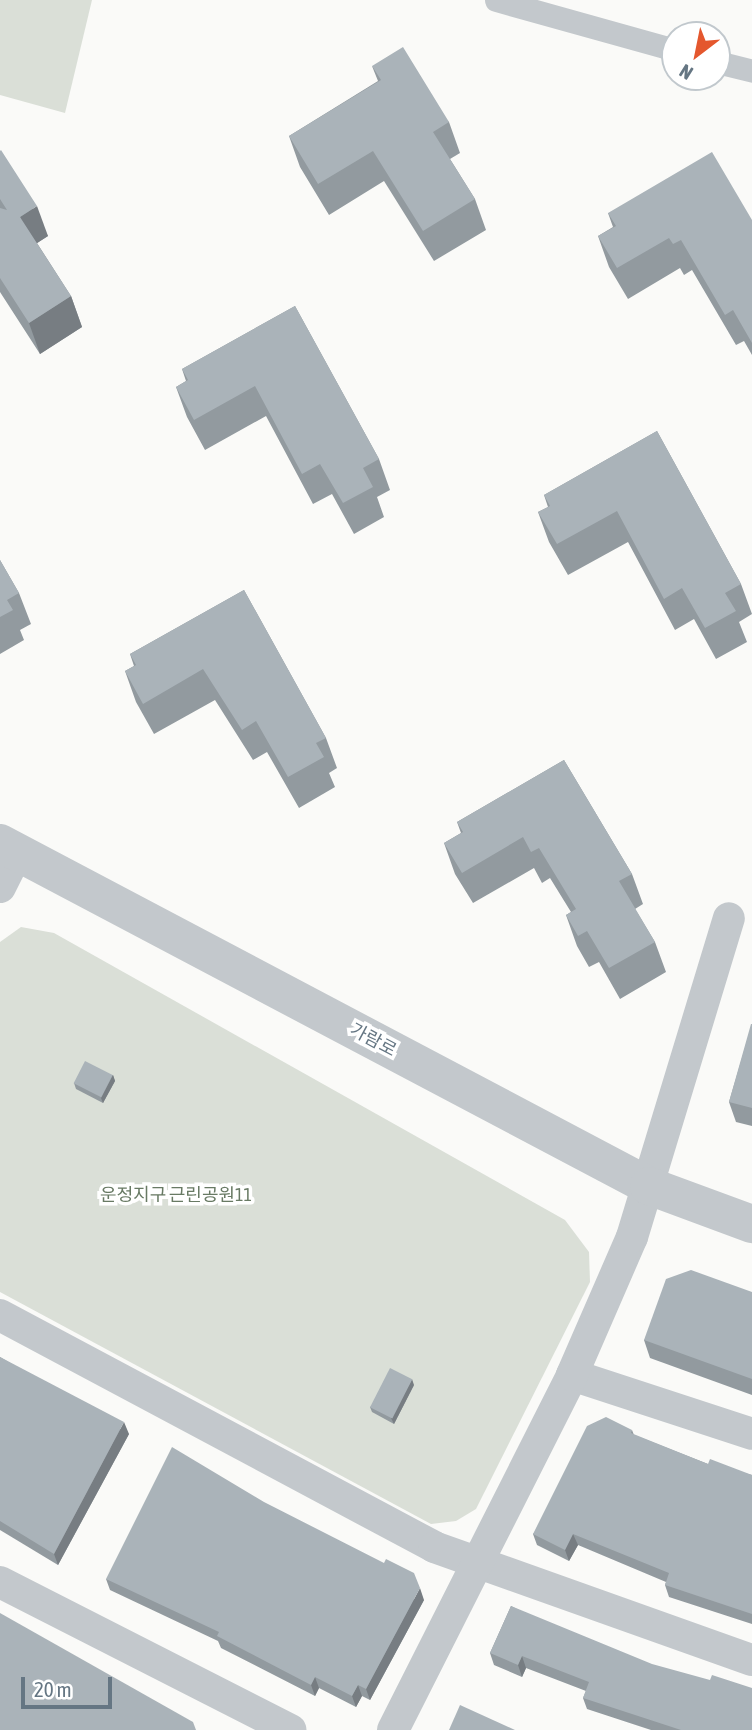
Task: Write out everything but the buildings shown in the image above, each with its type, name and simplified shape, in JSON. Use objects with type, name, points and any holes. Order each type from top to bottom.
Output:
[{"type":"street","points":[[496,0],[661,46]]},
{"type":"street","points":[[731,66],[752,71]]},
{"type":"street","points":[[0,887],[9,847]]},
{"type":"street","name":"가람로","points":[[9,847],[649,1186],[752,1224]]},
{"type":"street","points":[[393,1730],[475,1562],[572,1375],[632,1237],[729,918]]},
{"type":"street","points":[[0,1315],[370,1515],[475,1562],[752,1660]]},
{"type":"street","points":[[572,1375],[752,1434]]},
{"type":"street","points":[[0,1582],[254,1722],[290,1730]]},
{"type":"green space","points":[[0,0],[92,0],[65,113],[0,95]]},
{"type":"green space","name":"운정지구 근린공원11","points":[[21,927],[54,933],[565,1220],[589,1252],[590,1282],[476,1509],[456,1521],[431,1524],[0,1292],[0,942]]}]
